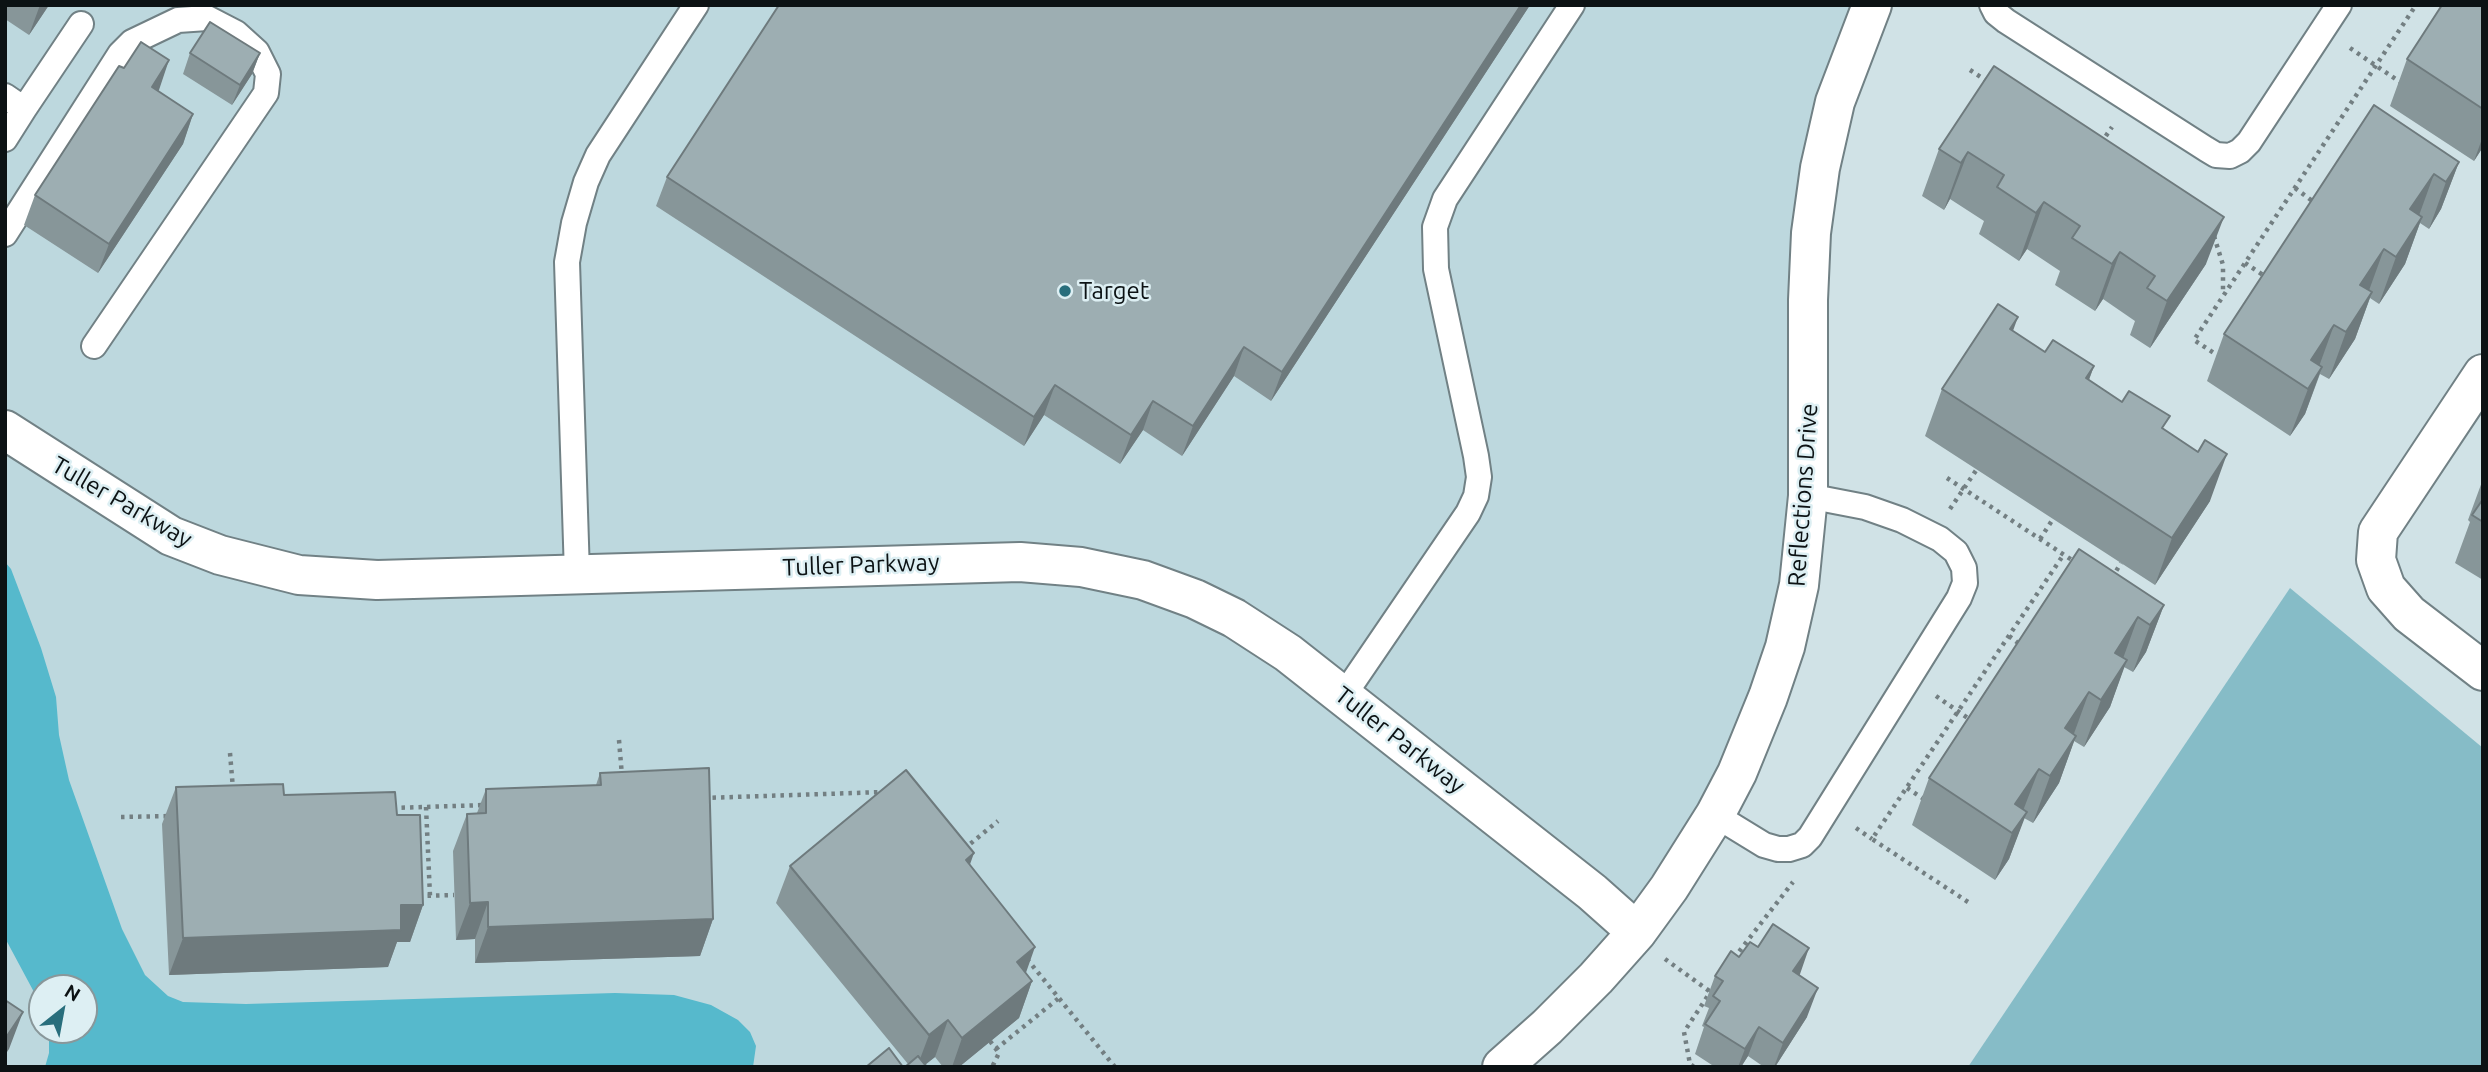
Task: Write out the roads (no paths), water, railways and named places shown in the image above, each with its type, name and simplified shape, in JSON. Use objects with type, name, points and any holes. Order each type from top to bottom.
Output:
[{"type":"street","name":"Reflections Drive","points":[[1502,1067],[1547,1027],[1637,932],[1669,888],[1715,815],[1747,748],[1785,647],[1799,585],[1808,496],[1811,233],[1820,168],[1835,102],[1872,5]]},
{"type":"street","points":[[2483,374],[2378,532],[2376,560],[2386,588],[2409,614],[2483,671]]},
{"type":"street","name":"Tuller Parkway","points":[[5,430],[171,536],[233,559],[299,575],[377,580],[1020,562],[1081,567],[1143,580],[1195,599],[1234,618],[1267,639],[1344,695],[1592,892],[1637,932]]},
{"type":"lane","points":[[577,574],[567,262],[574,223],[598,155],[696,5]]},
{"type":"lane","points":[[1344,695],[1468,513],[1476,496],[1479,477],[1476,456],[1436,269],[1435,227],[1445,199],[1572,5]]},
{"type":"lane","points":[[1992,5],[1996,13],[2006,21],[2216,155],[2230,156],[2241,151],[2249,142],[2339,5]]},
{"type":"lane","points":[[5,234],[120,54],[132,42],[178,20],[208,18],[236,33],[257,52],[268,74],[266,93],[94,346]]},
{"type":"lane","points":[[5,139],[15,103],[81,24]]},
{"type":"lane","points":[[1715,815],[1764,845],[1789,849],[1802,845],[1810,837],[1959,598],[1965,583],[1964,568],[1956,552],[1931,535],[1902,520],[1865,507],[1808,496]]},
{"type":"place","name":"Target","points":[[1065,291]]}]
